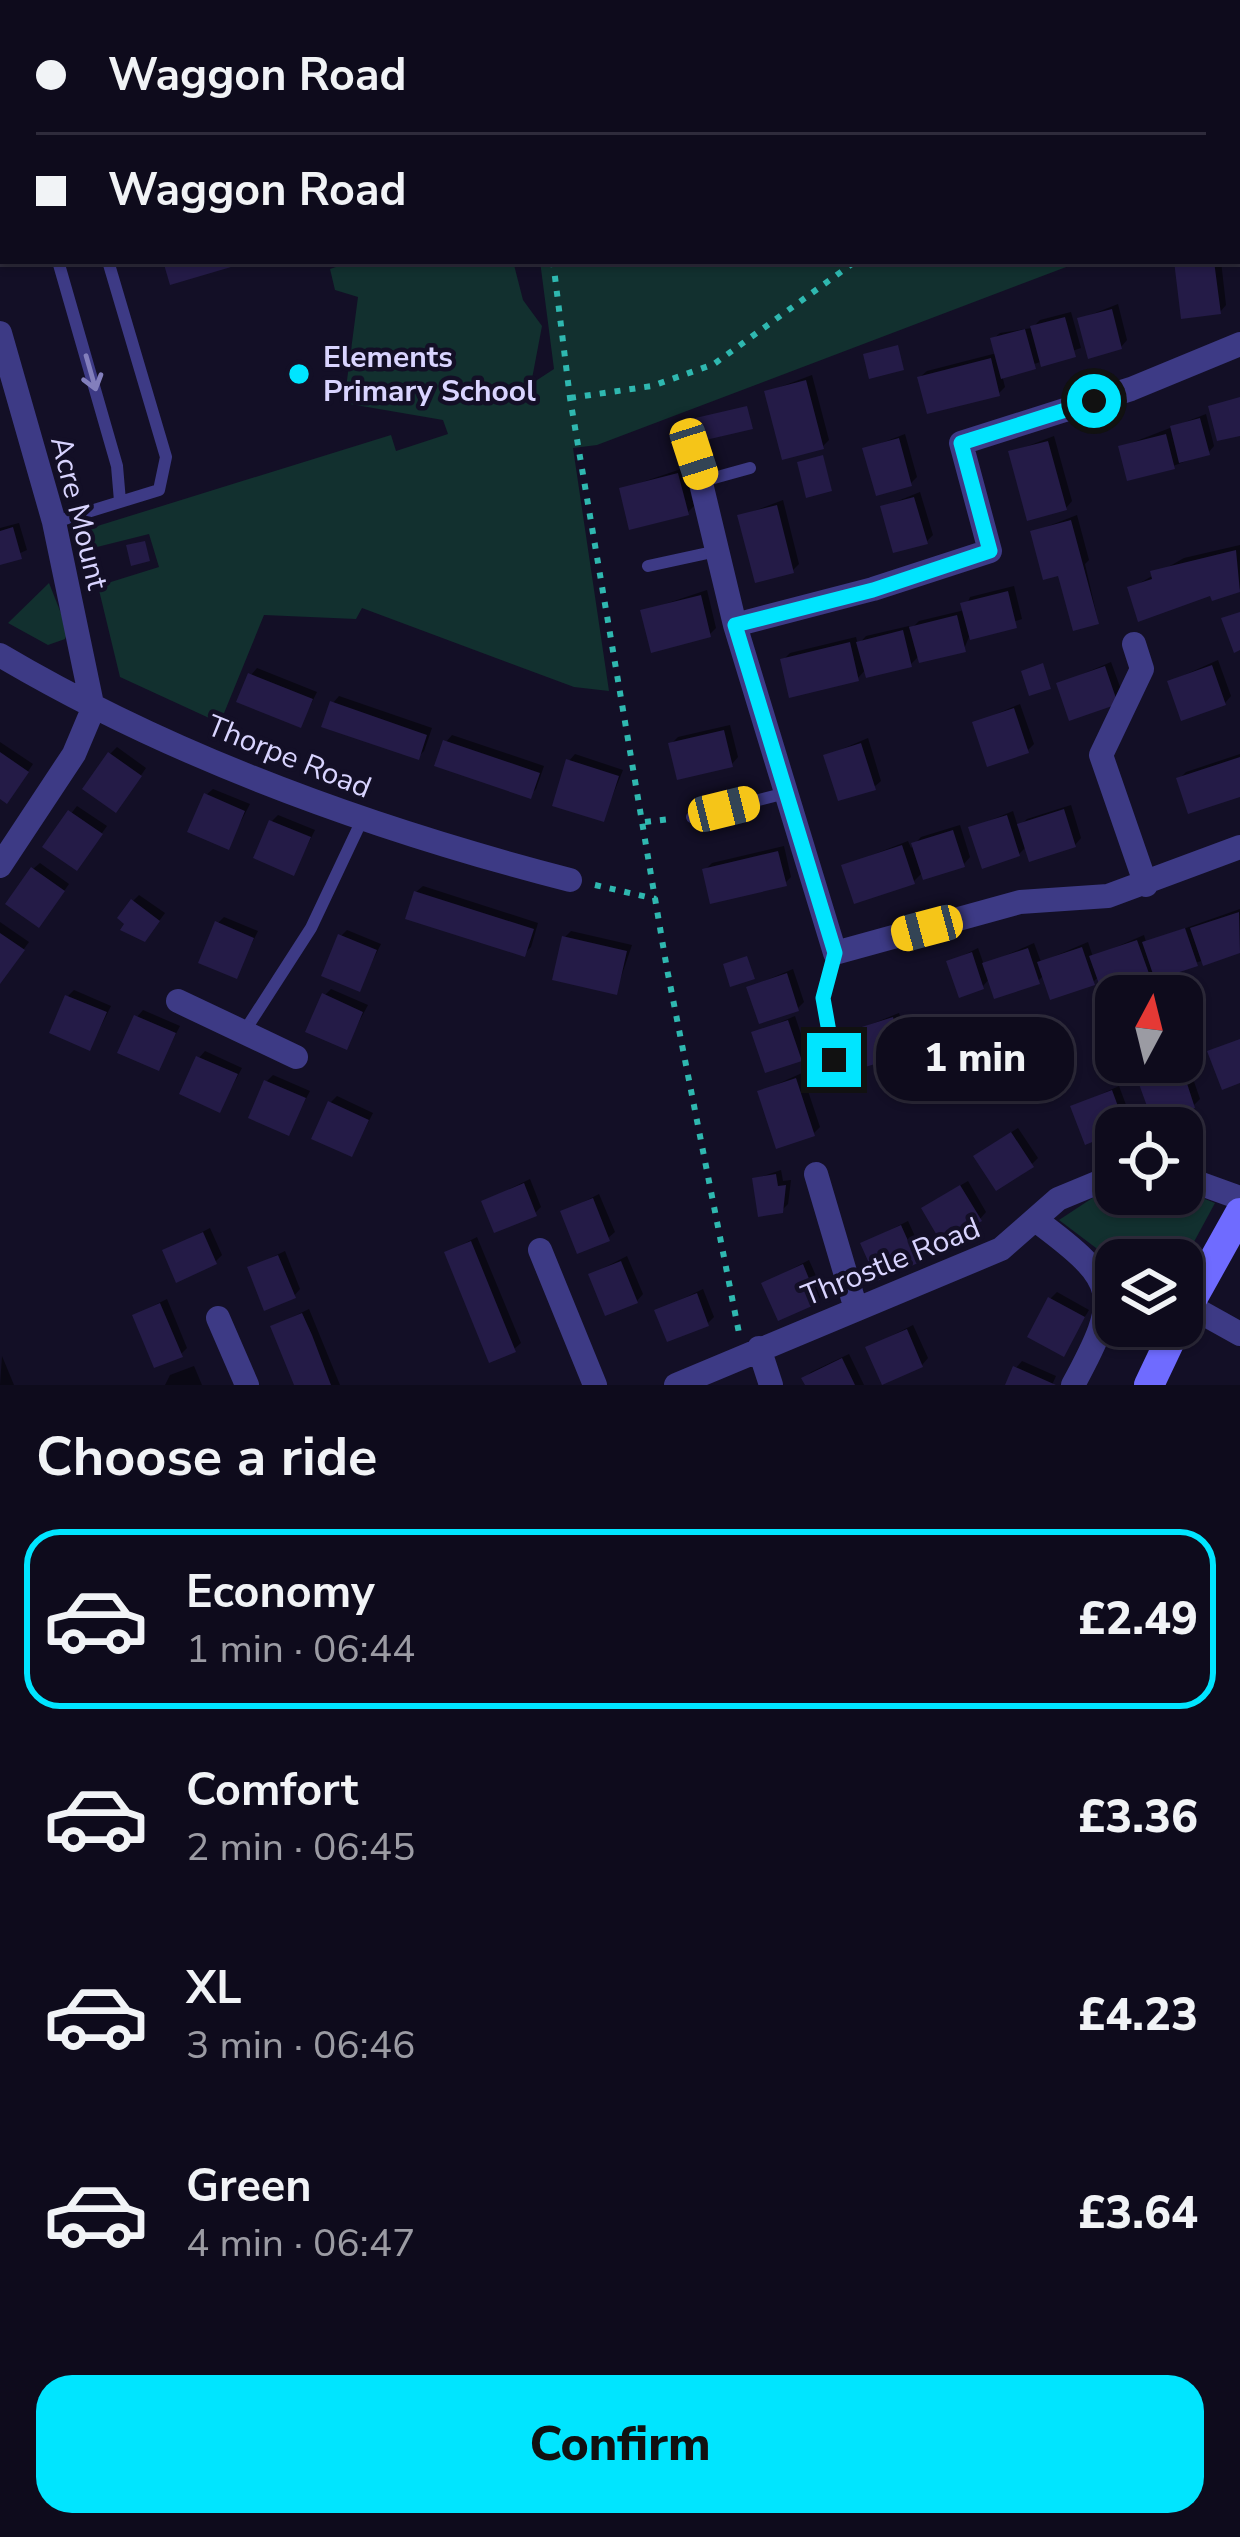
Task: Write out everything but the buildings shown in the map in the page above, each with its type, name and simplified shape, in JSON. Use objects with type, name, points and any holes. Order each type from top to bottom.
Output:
[{"type":"street","name":"Acre Mount","points":[[0,333],[54,522],[93,710]]},
{"type":"street","points":[[735,625],[873,590],[990,551],[961,443],[1131,389],[1240,344]]},
{"type":"street","points":[[694,454],[735,625],[835,953],[1020,902],[1108,896],[1240,847]]},
{"type":"street","points":[[1134,644],[1142,670],[1101,755],[1145,885]]},
{"type":"street","name":"Thorpe Road","points":[[0,655],[93,710],[362,820],[570,880]]},
{"type":"street","points":[[0,866],[74,754],[93,710]]},
{"type":"street","points":[[178,1000],[296,1057]]},
{"type":"street","points":[[816,1174],[856,1309]]},
{"type":"street","name":"Throstle Road","points":[[676,1385],[1001,1249],[1083,1184],[1095,1181]]},
{"type":"street","points":[[1203,1185],[1240,1198]]},
{"type":"street","points":[[1203,1279],[1240,1214]]},
{"type":"street","points":[[1037,1221],[1088,1258],[1102,1280],[1107,1306],[1100,1335],[1073,1385]]},
{"type":"street","points":[[540,1250],[595,1385]]},
{"type":"street","points":[[218,1318],[247,1385]]},
{"type":"street","points":[[1203,1323],[1240,1334]]},
{"type":"street","points":[[1148,1385],[1167,1347]]},
{"type":"street","points":[[751,1351],[771,1385]]},
{"type":"lane","points":[[59,264],[117,466],[120,502]]},
{"type":"lane","points":[[54,522],[159,490],[166,457],[109,264]]},
{"type":"lane","points":[[703,481],[750,468]]},
{"type":"lane","points":[[648,566],[718,550]]},
{"type":"lane","points":[[692,817],[786,793]]},
{"type":"lane","points":[[244,1032],[311,928],[362,820]]},
{"type":"lane","points":[[834,1060],[823,998],[835,953]]},
{"type":"path","points":[[553,264],[570,398],[656,898],[751,1351]]},
{"type":"path","points":[[570,398],[652,386],[714,364],[852,264]]},
{"type":"path","points":[[570,880],[656,898]]},
{"type":"green space","name":"Elements Primary School","points":[[344,264],[514,264],[523,300],[542,326],[531,384],[554,369],[540,264],[1074,264],[597,445],[573,448],[609,691],[574,687],[362,608],[356,619],[264,615],[220,723],[120,677],[98,586],[159,567],[149,534],[89,549],[86,536],[91,528],[391,435],[396,451],[448,434],[443,420],[344,403],[358,297],[335,290],[330,269]]},
{"type":"green space","points":[[49,583],[68,631],[65,639],[48,645],[8,623]]},
{"type":"green space","points":[[1095,1196],[1095,1215],[1203,1215],[1203,1198],[1215,1203],[1196,1239],[1095,1239],[1095,1247],[1059,1220]]},
{"type":"place","name":"Elements Primary School","points":[[299,374]]},
{"type":"route","points":[[834,1060],[823,998],[835,953],[735,625],[873,590],[990,551],[961,443],[1094,401]]}]
